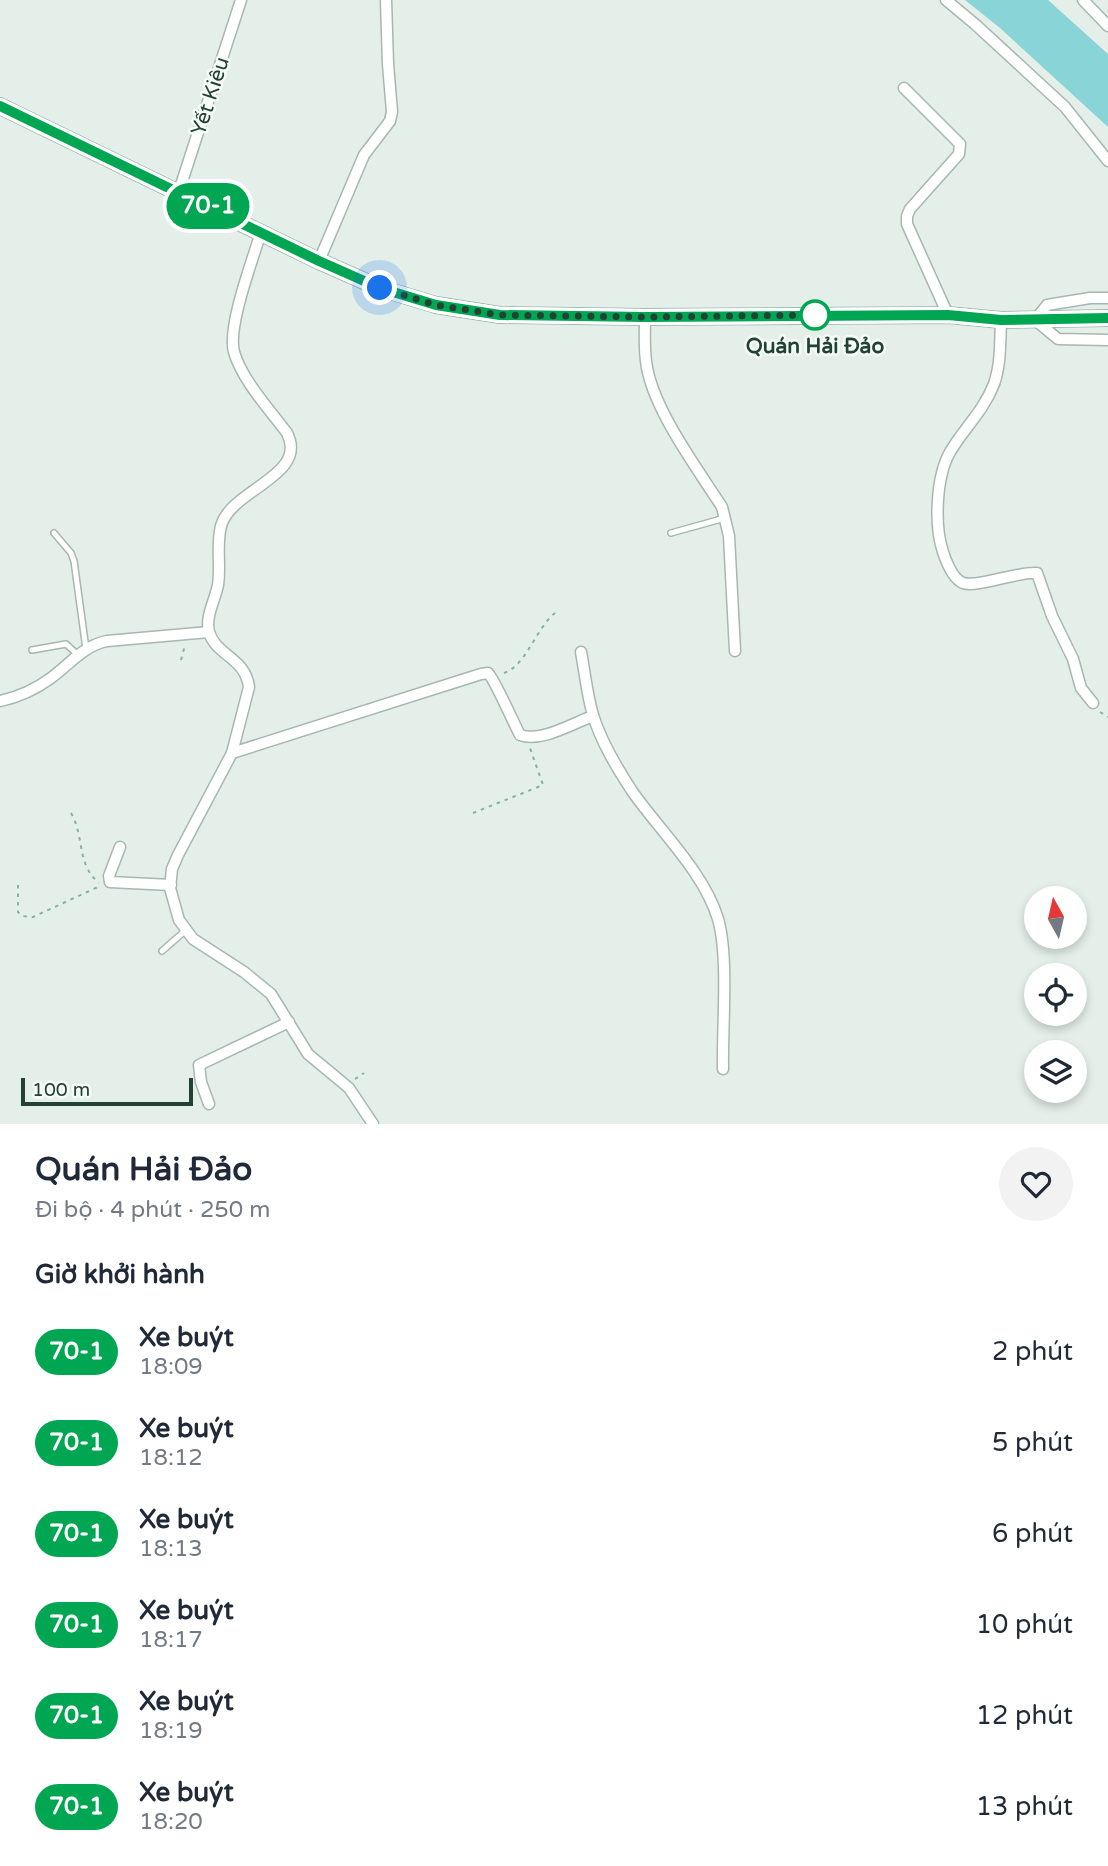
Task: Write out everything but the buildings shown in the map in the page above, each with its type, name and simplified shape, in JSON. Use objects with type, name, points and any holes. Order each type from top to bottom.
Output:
[{"type":"main road","points":[[3,109],[319,261],[380,288],[436,305],[500,315],[948,315],[1001,320],[1108,318]]},
{"type":"street","name":"Yết Kiêu","points":[[178,191],[241,0]]},
{"type":"street","points":[[319,261],[364,155],[390,121],[392,112],[387,64],[386,0]]},
{"type":"street","points":[[946,0],[1065,107],[1090,135],[1108,161]]},
{"type":"street","points":[[1087,1],[1108,26]]},
{"type":"street","points":[[904,88],[960,144],[960,154],[906,216],[907,224],[948,315]]},
{"type":"street","points":[[261,232],[233,334],[234,351],[242,370],[287,433],[292,453],[279,471],[232,506],[221,526],[218,578],[209,617],[209,632],[215,643],[241,666],[249,687],[232,753],[172,869],[173,904],[179,920],[193,939],[263,986],[278,1003],[308,1054],[349,1088],[373,1124]]},
{"type":"street","points":[[1108,298],[1090,298],[1047,306],[1035,320],[1058,339],[1108,340]]},
{"type":"street","points":[[645,317],[646,362],[652,386],[675,433],[722,507],[725,517],[729,536],[735,651]]},
{"type":"street","points":[[1001,320],[1000,356],[995,381],[985,404],[950,453],[940,490],[936,528],[944,557],[962,583],[1037,573],[1055,624],[1073,659],[1081,688],[1093,703]]},
{"type":"street","points":[[0,701],[40,686],[82,652],[107,640],[209,632]]},
{"type":"street","points":[[581,652],[593,716],[615,765],[634,794],[663,829],[711,901],[718,917],[723,966],[723,1069]]},
{"type":"street","points":[[232,753],[356,715],[462,678],[488,673],[493,677],[520,735],[526,737],[546,734],[593,716]]},
{"type":"street","points":[[120,847],[109,876],[110,882],[171,885]]},
{"type":"street","points":[[209,1104],[201,1082],[199,1065],[289,1022]]},
{"type":"lane","points":[[671,533],[725,517]]},
{"type":"lane","points":[[54,533],[71,553],[74,561],[82,652]]},
{"type":"lane","points":[[32,650],[66,644],[82,652]]},
{"type":"lane","points":[[162,951],[186,930]]},
{"type":"path","points":[[493,677],[510,671],[547,620],[555,614]]},
{"type":"path","points":[[181,660],[188,634]]},
{"type":"path","points":[[473,813],[543,785],[526,737]]},
{"type":"path","points":[[18,884],[18,912],[22,916],[33,917],[102,886],[87,873],[76,821],[71,813]]},
{"type":"water","points":[[965,0],[1048,0],[1108,54],[1108,127],[1000,28]]},
{"type":"bus line","name":"70-1","points":[[0,106],[319,261],[380,288],[436,305],[500,315],[948,315],[1001,320],[1108,318]]},
{"type":"place","name":"Quán Hải Đảo","points":[[815,315]]},
{"type":"route","points":[[380,288],[436,305],[500,315],[815,315]]}]
